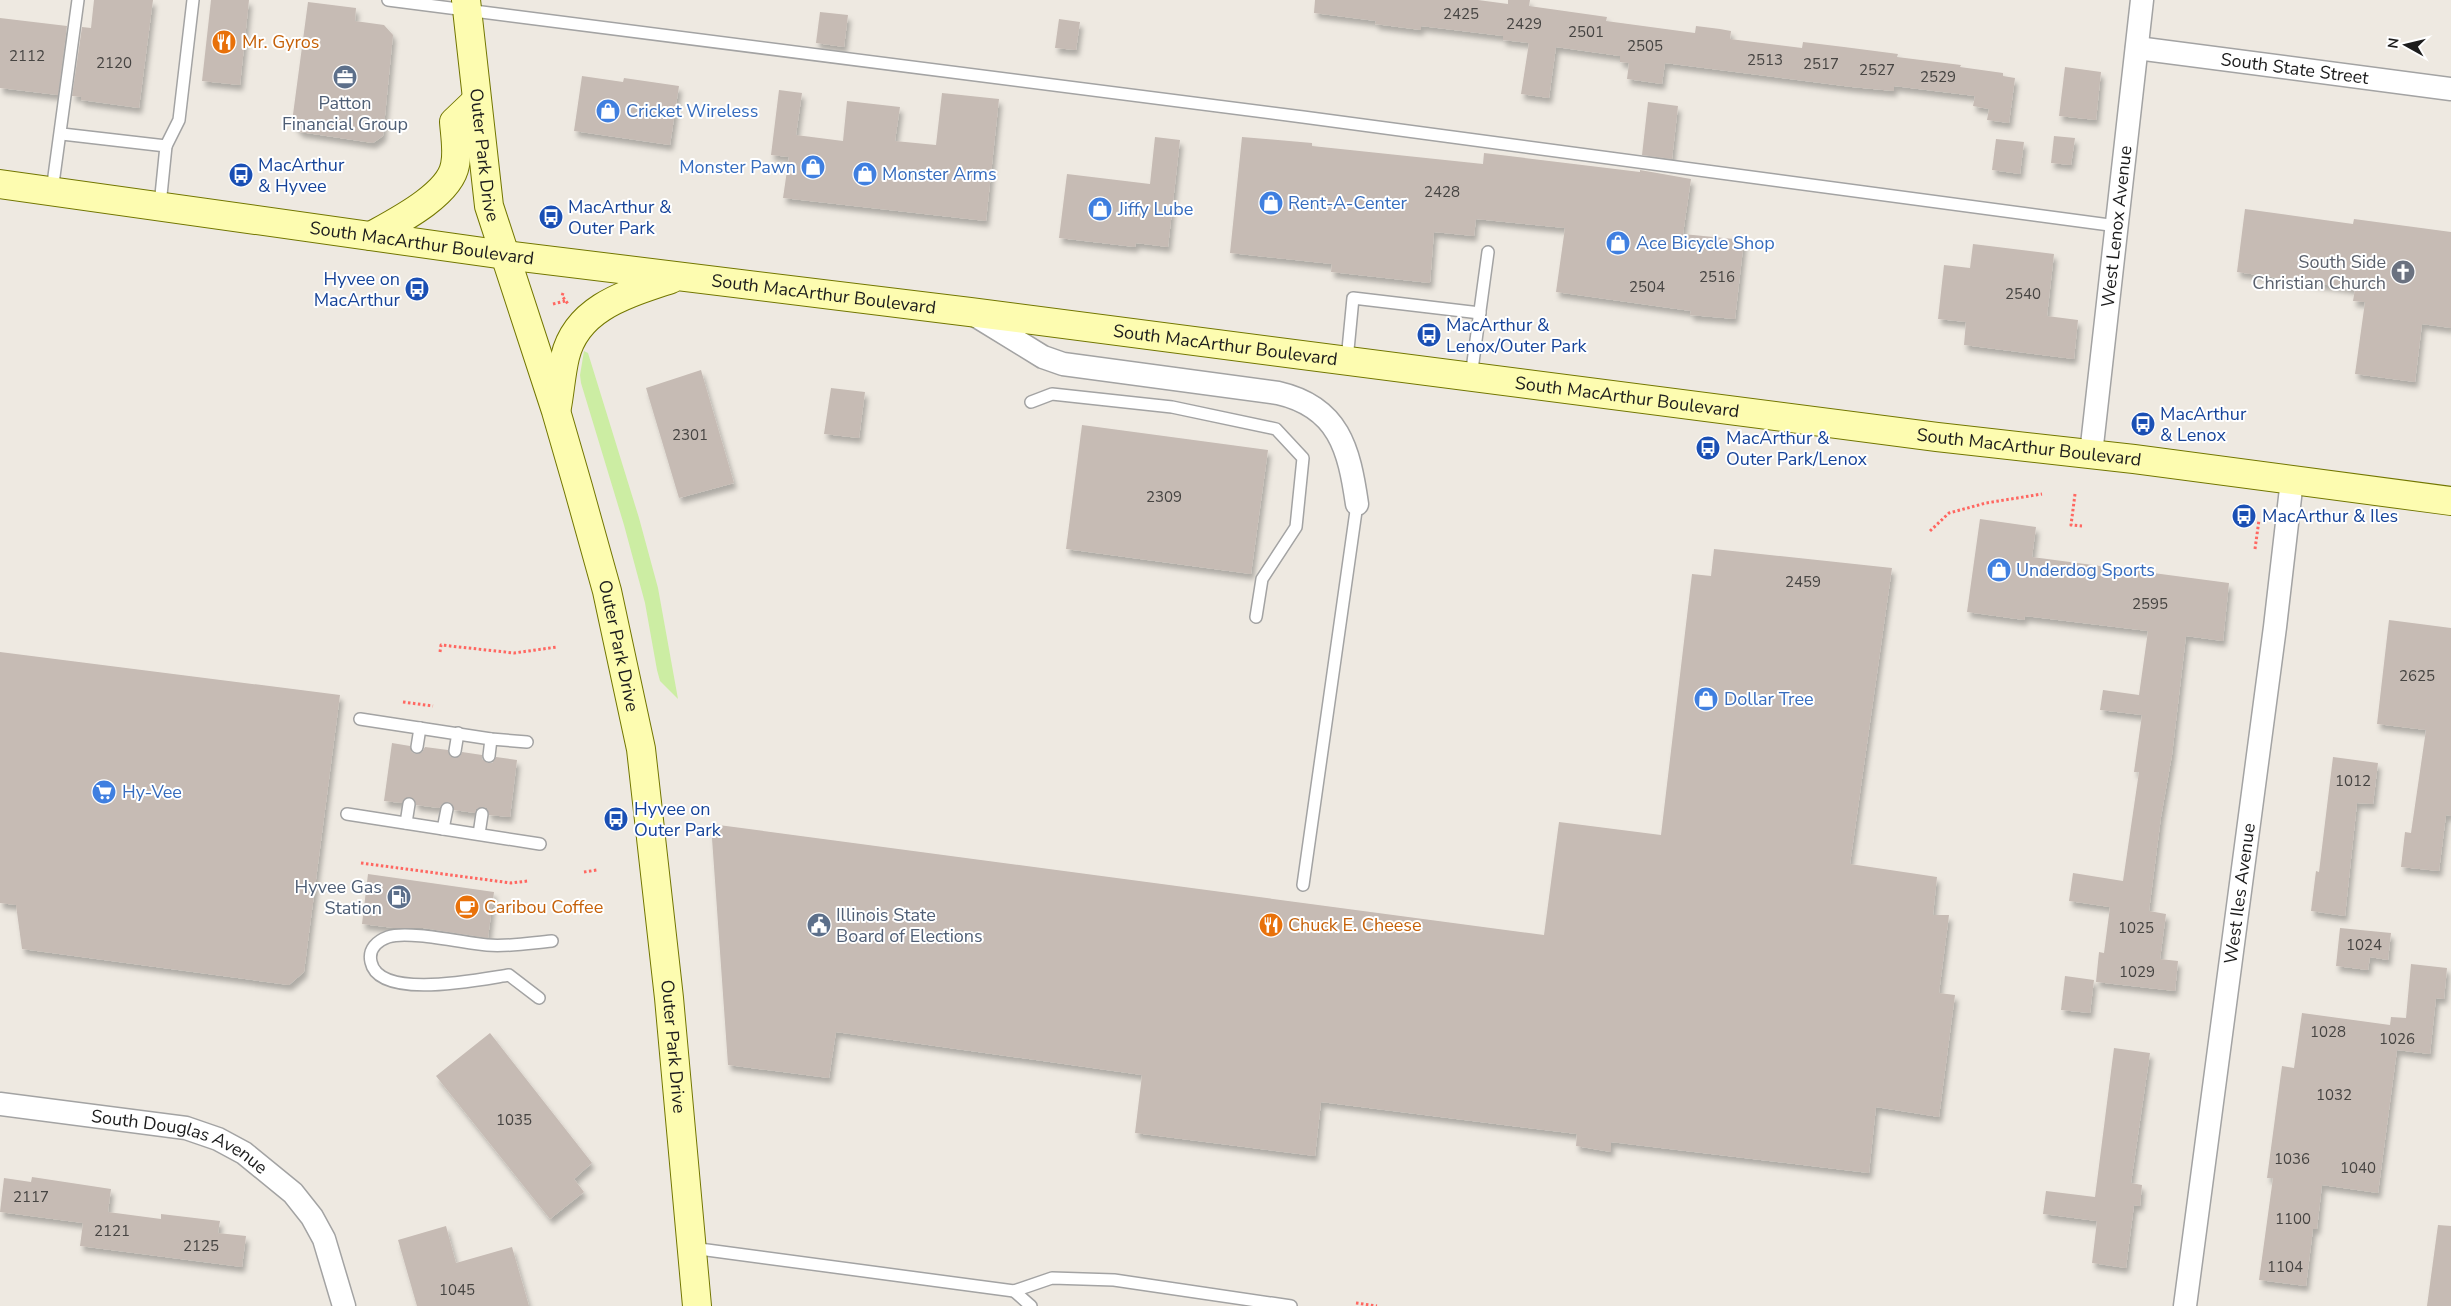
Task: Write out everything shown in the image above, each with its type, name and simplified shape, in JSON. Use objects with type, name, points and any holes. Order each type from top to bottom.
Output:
[{"type":"main road","name":"Outer Park Drive","points":[[466,5],[489,206],[556,411],[606,592],[641,749],[669,998],[697,1306]]},
{"type":"main road","points":[[371,236],[415,210],[435,195],[444,185],[456,166],[454,122],[476,101]]},
{"type":"main road","name":"South MacArthur Boulevard","points":[[0,184],[505,255],[970,312],[1936,437],[2091,454],[2451,501]]},
{"type":"main road","points":[[556,411],[565,356],[582,323],[603,305],[624,295],[678,276]]},
{"type":"street","name":"West Lenox Avenue","points":[[2091,454],[2142,0]]},
{"type":"street","name":"South State Street","points":[[2137,48],[2451,89]]},
{"type":"street","points":[[970,312],[1043,357],[1063,364],[1278,393],[1294,396],[1312,404],[1328,417],[1341,438],[1352,467],[1357,504]]},
{"type":"street","name":"West Iles Avenue","points":[[2185,1306],[2270,666],[2292,480]]},
{"type":"street","name":"South Douglas Avenue","points":[[0,1104],[186,1128],[218,1139],[250,1158],[293,1193],[312,1217],[324,1239],[344,1306]]},
{"type":"lane","points":[[52,191],[62,134],[78,0]]},
{"type":"lane","points":[[160,205],[166,146],[179,120],[193,0]]},
{"type":"lane","points":[[388,0],[466,5],[2117,226]]},
{"type":"lane","points":[[62,134],[166,146]]},
{"type":"lane","points":[[1472,377],[1488,252]]},
{"type":"lane","points":[[1347,360],[1353,298],[1480,313]]},
{"type":"lane","points":[[1031,402],[1052,394],[1172,407],[1276,429],[1303,458],[1296,527],[1262,580],[1256,617]]},
{"type":"lane","points":[[1303,885],[1357,504]]},
{"type":"lane","points":[[360,719],[491,739],[527,742]]},
{"type":"lane","points":[[417,746],[420,728]]},
{"type":"lane","points":[[455,751],[458,733]]},
{"type":"lane","points":[[489,756],[491,739]]},
{"type":"lane","points":[[406,824],[409,804]]},
{"type":"lane","points":[[443,829],[447,809]]},
{"type":"lane","points":[[347,814],[540,844]]},
{"type":"lane","points":[[479,834],[482,814]]},
{"type":"lane","points":[[539,998],[509,975],[440,986],[386,980],[376,974],[371,963],[370,953],[376,942],[390,936],[413,936],[490,945],[552,942]]},
{"type":"lane","points":[[692,1248],[1014,1291],[1052,1278],[1114,1280],[1291,1306]]},
{"type":"lane","points":[[1014,1291],[1031,1306]]},
{"type":"path","points":[[553,304],[566,301]]},
{"type":"path","points":[[1930,531],[1949,513],[1986,503],[2042,494]]},
{"type":"path","points":[[2075,494],[2071,525],[2082,526]]},
{"type":"path","points":[[2255,549],[2259,520]]},
{"type":"path","points":[[440,652],[441,645],[514,653],[557,647]]},
{"type":"path","points":[[402,702],[433,706]]},
{"type":"path","points":[[361,863],[511,883],[528,881]]},
{"type":"path","points":[[584,872],[597,870]]},
{"type":"path","points":[[1356,1303],[1377,1306]]},
{"type":"green space","points":[[584,351],[588,353],[639,518],[658,588],[678,699],[660,681],[657,670],[645,603],[624,525],[581,383],[580,375]]},
{"type":"building","points":[[94,0],[153,0],[139,108],[81,100],[81,97],[72,96],[82,27],[91,28]]},
{"type":"building","points":[[211,0],[249,0],[240,85],[202,81]]},
{"type":"building","points":[[1315,0],[1478,0],[1508,4],[1508,0],[1530,0],[1529,6],[1607,17],[1606,21],[1695,33],[1696,26],[1731,31],[1730,39],[1802,48],[1803,42],[1898,54],[1897,57],[1961,65],[1960,67],[2003,73],[2003,76],[2015,78],[2009,123],[1987,120],[1989,109],[1973,106],[1975,96],[1894,86],[1894,91],[1852,87],[1665,63],[1662,84],[1627,79],[1629,63],[1620,62],[1620,56],[1556,47],[1549,98],[1521,94],[1529,43],[1503,40],[1503,36],[1421,26],[1421,30],[1375,24],[1376,21],[1314,13]]},
{"type":"building","points":[[308,2],[356,8],[355,21],[384,25],[393,35],[383,136],[373,143],[300,132],[292,122]]},
{"type":"building","points":[[820,12],[848,15],[844,47],[816,43]]},
{"type":"building","points":[[0,18],[67,26],[58,95],[0,88]]},
{"type":"building","points":[[1059,19],[1080,22],[1076,50],[1055,48]]},
{"type":"building","points":[[2065,67],[2101,72],[2096,120],[2059,116]]},
{"type":"building","points":[[582,76],[623,82],[624,78],[679,86],[670,145],[574,131]]},
{"type":"building","points":[[779,90],[802,93],[796,135],[843,141],[847,101],[900,107],[895,141],[936,145],[942,93],[999,99],[986,221],[783,198],[789,157],[771,155]]},
{"type":"building","points":[[1648,102],[1678,106],[1672,159],[1642,155]]},
{"type":"building","points":[[2054,136],[2075,138],[2071,165],[2051,163]]},
{"type":"building","points":[[1155,137],[1180,140],[1168,247],[1136,243],[1135,247],[1059,238],[1067,174],[1150,184]]},
{"type":"building","points":[[1242,137],[1312,143],[1312,146],[1483,164],[1484,153],[1640,172],[1640,170],[1691,179],[1683,234],[1744,240],[1735,319],[1690,315],[1691,311],[1556,292],[1565,228],[1476,219],[1474,236],[1434,232],[1430,283],[1331,272],[1332,264],[1230,253]]},
{"type":"building","points":[[1996,139],[2024,142],[2020,174],[1992,170]]},
{"type":"building","points":[[2245,209],[2353,224],[2354,219],[2451,232],[2451,328],[2422,324],[2415,382],[2355,374],[2365,302],[2353,301],[2355,289],[2237,272]]},
{"type":"building","points":[[1973,244],[2054,254],[2047,316],[2078,320],[2074,359],[1964,345],[1966,322],[1938,319],[1944,265],[1970,268]]},
{"type":"building","points":[[701,370],[734,483],[679,498],[646,388]]},
{"type":"building","points":[[831,388],[865,392],[859,438],[824,434]]},
{"type":"building","points":[[1082,425],[1268,450],[1251,574],[1066,549]]},
{"type":"building","points":[[1980,519],[2036,527],[2032,557],[2229,583],[2223,641],[2186,636],[2172,755],[2161,817],[2149,911],[2166,914],[2160,959],[2178,961],[2175,991],[2096,982],[2099,952],[2104,953],[2110,907],[2069,901],[2073,873],[2123,881],[2139,772],[2134,772],[2142,715],[2100,710],[2103,690],[2139,695],[2148,631],[2025,616],[2024,620],[1967,612]]},
{"type":"building","points":[[1714,549],[1892,568],[1850,864],[1937,877],[1933,915],[1949,915],[1939,993],[1955,995],[1939,1117],[1876,1107],[1869,1173],[1611,1142],[1611,1152],[1576,1146],[1577,1134],[1321,1102],[1315,1156],[1135,1133],[1142,1075],[836,1032],[829,1078],[728,1065],[711,824],[1544,935],[1559,822],[1661,835],[1692,574],[1711,576]]},
{"type":"building","points":[[2389,620],[2451,628],[2451,816],[2446,815],[2439,871],[2401,867],[2405,832],[2411,833],[2426,730],[2377,724]]},
{"type":"building","points":[[0,652],[340,695],[304,972],[289,985],[22,949],[16,905],[0,903]]},
{"type":"building","points":[[392,743],[410,746],[412,752],[416,754],[422,752],[425,747],[448,750],[450,756],[454,758],[460,756],[462,752],[482,755],[482,759],[488,763],[492,763],[496,757],[517,760],[510,817],[489,815],[487,808],[483,807],[476,809],[475,813],[454,810],[452,804],[448,802],[442,804],[439,808],[416,805],[414,799],[410,797],[404,799],[402,803],[384,801]]},
{"type":"building","points":[[2333,757],[2378,763],[2373,804],[2357,803],[2345,916],[2311,911],[2316,871],[2319,872]]},
{"type":"building","points":[[368,874],[494,892],[488,938],[423,928],[394,928],[362,924]]},
{"type":"building","points":[[2340,928],[2391,933],[2388,960],[2370,957],[2368,970],[2336,966]]},
{"type":"building","points":[[2411,964],[2447,968],[2444,999],[2436,998],[2430,1054],[2397,1050],[2378,1193],[2322,1185],[2317,1229],[2313,1229],[2306,1286],[2259,1280],[2273,1178],[2267,1178],[2282,1066],[2294,1068],[2302,1013],[2390,1025],[2391,1017],[2406,1018]]},
{"type":"building","points":[[2065,976],[2094,980],[2090,1013],[2061,1010]]},
{"type":"building","points":[[490,1033],[592,1163],[574,1179],[584,1192],[550,1219],[436,1076]]},
{"type":"building","points":[[2114,1048],[2150,1053],[2131,1183],[2142,1185],[2140,1206],[2134,1205],[2126,1268],[2092,1263],[2097,1221],[2043,1214],[2046,1191],[2095,1197]]},
{"type":"building","points":[[32,1177],[111,1189],[108,1212],[161,1219],[161,1214],[220,1221],[218,1233],[246,1236],[242,1267],[80,1246],[83,1223],[0,1212],[4,1178],[31,1182]]},
{"type":"building","points":[[2438,1225],[2451,1226],[2451,1306],[2427,1306]]},
{"type":"building","points":[[446,1226],[456,1263],[512,1247],[529,1306],[417,1306],[398,1240]]},
{"type":"place","name":"Mr. Gyros","points":[[224,42]]},
{"type":"place","name":"Patton Financial Group","points":[[345,77]]},
{"type":"place","name":"Cricket Wireless","points":[[608,111]]},
{"type":"place","name":"Monster Pawn","points":[[813,167]]},
{"type":"place","name":"Monster Arms","points":[[865,174]]},
{"type":"place","name":"MacArthur & Hyvee","points":[[241,175]]},
{"type":"place","name":"Rent-A-Center","points":[[1271,203]]},
{"type":"place","name":"Jiffy Lube","points":[[1100,209]]},
{"type":"place","name":"MacArthur & Outer Park","points":[[551,217]]},
{"type":"place","name":"Ace Bicycle Shop","points":[[1618,243]]},
{"type":"place","name":"South Side Christian Church","points":[[2403,272]]},
{"type":"place","name":"Hyvee on MacArthur","points":[[417,289]]},
{"type":"place","name":"MacArthur & Lenox/Outer Park","points":[[1429,335]]},
{"type":"place","name":"MacArthur & Lenox","points":[[2143,424]]},
{"type":"place","name":"MacArthur & Outer Park/Lenox","points":[[1708,448]]},
{"type":"place","name":"MacArthur & Iles","points":[[2244,516]]},
{"type":"place","name":"Underdog Sports","points":[[1999,570]]},
{"type":"place","name":"Dollar Tree","points":[[1706,699]]},
{"type":"place","name":"Hy-Vee","points":[[104,792]]},
{"type":"place","name":"Hyvee on Outer Park","points":[[616,819]]},
{"type":"place","name":"Hyvee Gas Station","points":[[399,897]]},
{"type":"place","name":"Caribou Coffee","points":[[467,907]]},
{"type":"place","name":"Illinois State Board of Elections","points":[[819,925]]},
{"type":"place","name":"Chuck E. Cheese","points":[[1271,925]]}]
